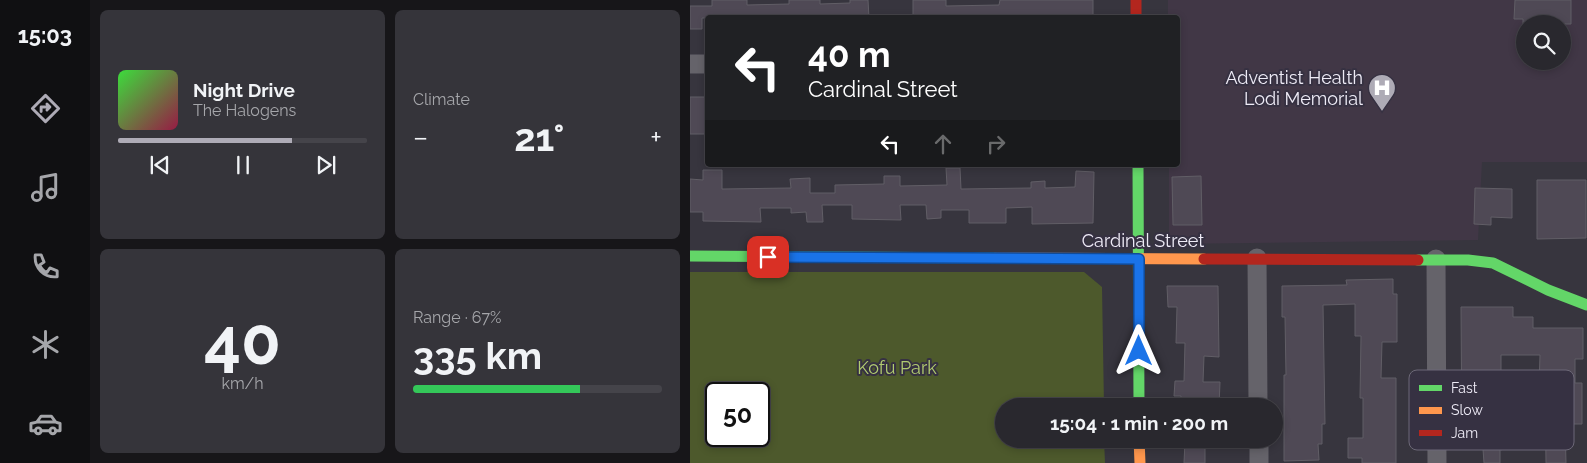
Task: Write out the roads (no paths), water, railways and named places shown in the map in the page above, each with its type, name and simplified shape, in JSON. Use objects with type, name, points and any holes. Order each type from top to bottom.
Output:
[{"type":"street","points":[[1136,0],[1136,15]]},
{"type":"street","points":[[690,64],[705,64]]},
{"type":"street","points":[[1138,167],[1139,398]]},
{"type":"street","name":"Cardinal Street","points":[[690,256],[1468,260],[1493,262],[1548,290],[1587,305]]},
{"type":"street","points":[[1257,258],[1258,398]]},
{"type":"street","points":[[1436,259],[1437,370]]},
{"type":"street","points":[[1140,448],[1140,463]]},
{"type":"street","points":[[1259,448],[1259,463]]},
{"type":"street","points":[[1437,450],[1437,463]]},
{"type":"place","name":"Adventist Health Lodi Memorial","points":[[1382,112]]},
{"type":"park label","name":"Kofu Park","points":[[897,368]]}]
